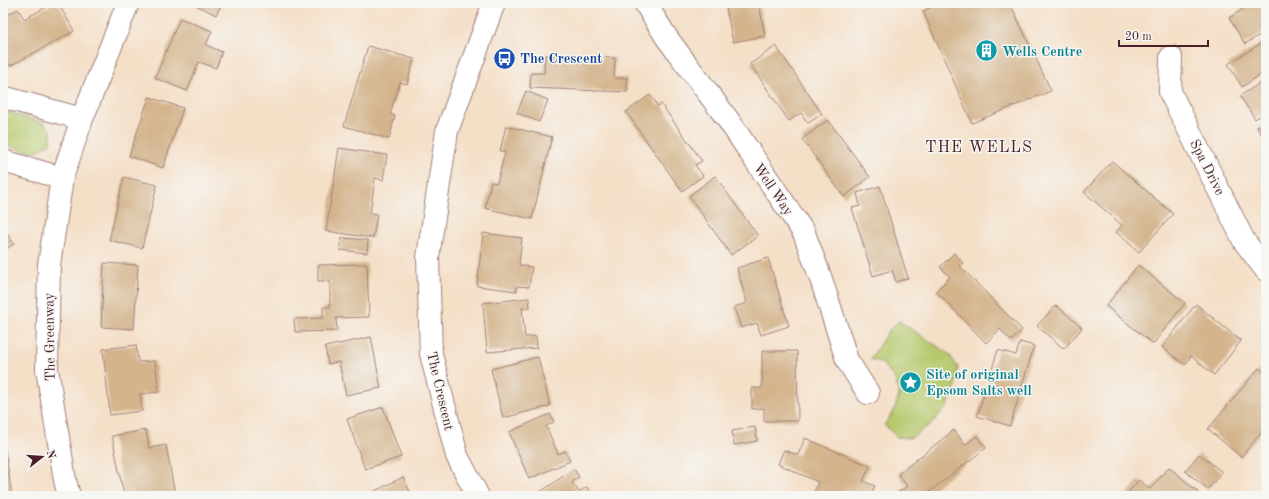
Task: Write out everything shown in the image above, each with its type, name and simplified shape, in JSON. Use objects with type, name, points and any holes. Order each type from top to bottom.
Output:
[{"type":"street","name":"The Greenway","points":[[69,496],[65,480],[47,369],[48,265],[62,178],[82,119],[128,3]]},
{"type":"street","name":"The Crescent","points":[[478,496],[457,456],[431,354],[428,257],[447,131],[494,3]]},
{"type":"street","name":"Well Way","points":[[645,3],[667,38],[729,121],[804,233],[821,279],[847,360],[868,393]]},
{"type":"street","name":"Spa Drive","points":[[1171,57],[1170,92],[1244,241],[1266,270]]},
{"type":"street","points":[[3,97],[82,119]]},
{"type":"street","points":[[3,161],[62,178]]},
{"type":"green space","points":[[3,111],[44,123],[51,131],[51,142],[38,150],[33,151],[22,150],[3,144]]},
{"type":"green space","points":[[899,321],[949,354],[958,368],[956,386],[947,407],[932,423],[911,438],[897,437],[884,425],[894,411],[899,395],[895,379],[882,363],[870,359],[889,330]]},
{"type":"building","points":[[54,3],[58,3],[74,31],[10,66],[3,54],[3,17],[18,9],[24,19]]},
{"type":"building","points":[[192,3],[222,3],[216,15]]},
{"type":"building","points":[[725,3],[759,3],[765,36],[733,42]]},
{"type":"building","name":"Wells Centre","points":[[941,3],[1010,3],[1051,91],[972,123],[923,11]]},
{"type":"building","points":[[1243,3],[1266,3],[1266,31],[1245,44],[1229,18],[1246,7]]},
{"type":"building","points":[[180,18],[212,31],[206,45],[222,52],[216,68],[199,62],[187,91],[155,78]]},
{"type":"building","points":[[1266,40],[1266,71],[1242,87],[1228,64]]},
{"type":"building","points":[[368,46],[414,59],[407,84],[400,82],[390,114],[395,116],[389,139],[344,126]]},
{"type":"building","points":[[776,46],[822,114],[808,123],[801,113],[789,121],[750,64]]},
{"type":"building","points":[[545,55],[615,58],[614,78],[627,78],[627,92],[530,88],[531,73],[544,73]]},
{"type":"building","points":[[1266,79],[1266,112],[1255,119],[1240,96]]},
{"type":"building","points":[[526,91],[548,100],[539,122],[517,113]]},
{"type":"building","points":[[650,95],[658,106],[661,104],[702,161],[695,165],[703,176],[682,191],[626,112]]},
{"type":"building","points":[[149,97],[183,108],[163,168],[129,156]]},
{"type":"building","points":[[828,120],[870,177],[844,197],[802,139]]},
{"type":"building","points":[[1266,121],[1266,141],[1257,127]]},
{"type":"building","points":[[506,126],[552,137],[532,219],[485,208],[491,182],[497,183],[505,152],[500,151]]},
{"type":"building","points":[[339,148],[387,155],[383,180],[375,178],[370,213],[377,214],[373,238],[326,231]]},
{"type":"building","points":[[1112,161],[1173,214],[1139,252],[1116,232],[1122,225],[1084,192]]},
{"type":"building","points":[[715,176],[758,236],[731,255],[689,196]]},
{"type":"building","points":[[124,177],[157,185],[142,248],[109,240]]},
{"type":"building","points":[[880,186],[908,278],[896,282],[892,270],[873,276],[852,208],[860,206],[857,193]]},
{"type":"building","points":[[3,228],[14,244],[3,251]]},
{"type":"building","points":[[483,233],[522,238],[519,265],[532,267],[529,287],[517,286],[517,291],[477,286]]},
{"type":"building","points":[[342,238],[368,240],[367,253],[340,250]]},
{"type":"building","points":[[954,253],[963,263],[960,266],[1022,330],[1011,341],[1000,329],[986,343],[936,291],[950,277],[940,267]]},
{"type":"building","points":[[768,258],[789,326],[761,335],[757,323],[741,328],[734,307],[747,303],[737,268]]},
{"type":"building","points":[[104,263],[138,265],[134,329],[101,327]]},
{"type":"building","points":[[367,264],[369,317],[336,318],[337,331],[295,332],[294,319],[323,318],[323,307],[330,307],[330,281],[318,281],[318,265]]},
{"type":"building","points":[[1138,265],[1185,303],[1153,344],[1106,306]]},
{"type":"building","points":[[529,298],[530,308],[522,308],[525,337],[536,336],[537,348],[487,352],[483,303]]},
{"type":"building","points":[[1196,304],[1241,341],[1214,375],[1191,356],[1185,365],[1162,347]]},
{"type":"building","points":[[1056,305],[1082,328],[1064,349],[1037,326]]},
{"type":"building","points":[[371,337],[381,388],[346,395],[339,362],[328,364],[325,347]]},
{"type":"building","points":[[1020,342],[1034,346],[1010,426],[977,416],[998,350],[1016,355]]},
{"type":"building","points":[[136,345],[138,362],[155,361],[159,392],[140,394],[142,411],[110,415],[103,349]]},
{"type":"building","points":[[762,351],[797,351],[798,421],[764,421],[764,408],[752,409],[752,388],[762,388]]},
{"type":"building","points":[[538,357],[550,406],[503,418],[491,369]]},
{"type":"building","points":[[1259,368],[1266,375],[1266,427],[1241,457],[1208,429]]},
{"type":"building","points":[[383,407],[401,457],[365,469],[347,419]]},
{"type":"building","points":[[550,414],[554,422],[546,426],[558,454],[565,451],[570,461],[529,479],[509,432]]},
{"type":"building","points":[[755,427],[757,441],[734,445],[732,431]]},
{"type":"building","points":[[146,430],[149,448],[166,445],[175,495],[124,496],[112,436]]},
{"type":"building","points":[[954,430],[965,445],[977,436],[986,448],[924,496],[894,496],[907,486],[898,474]]},
{"type":"building","points":[[805,438],[870,466],[863,481],[875,486],[870,496],[850,496],[843,493],[841,496],[824,496],[814,492],[818,482],[778,464],[784,450],[798,455]]},
{"type":"building","points":[[4,443],[12,496],[3,496]]},
{"type":"building","points":[[1199,454],[1222,472],[1208,489],[1185,471]]},
{"type":"building","points":[[1169,467],[1198,492],[1195,496],[1125,496],[1139,480],[1150,489]]},
{"type":"building","points":[[574,469],[579,477],[572,482],[579,492],[587,487],[593,496],[536,495]]},
{"type":"building","points":[[403,477],[412,496],[370,496],[369,494]]},
{"type":"place","name":"Wells Centre","points":[[987,51]]},
{"type":"place","name":"The Crescent","points":[[504,58]]},
{"type":"place","name":"Site of original Epsom Salts well","points":[[910,382]]},
{"type":"district","name":"THE WELLS","points":[[979,146]]}]
